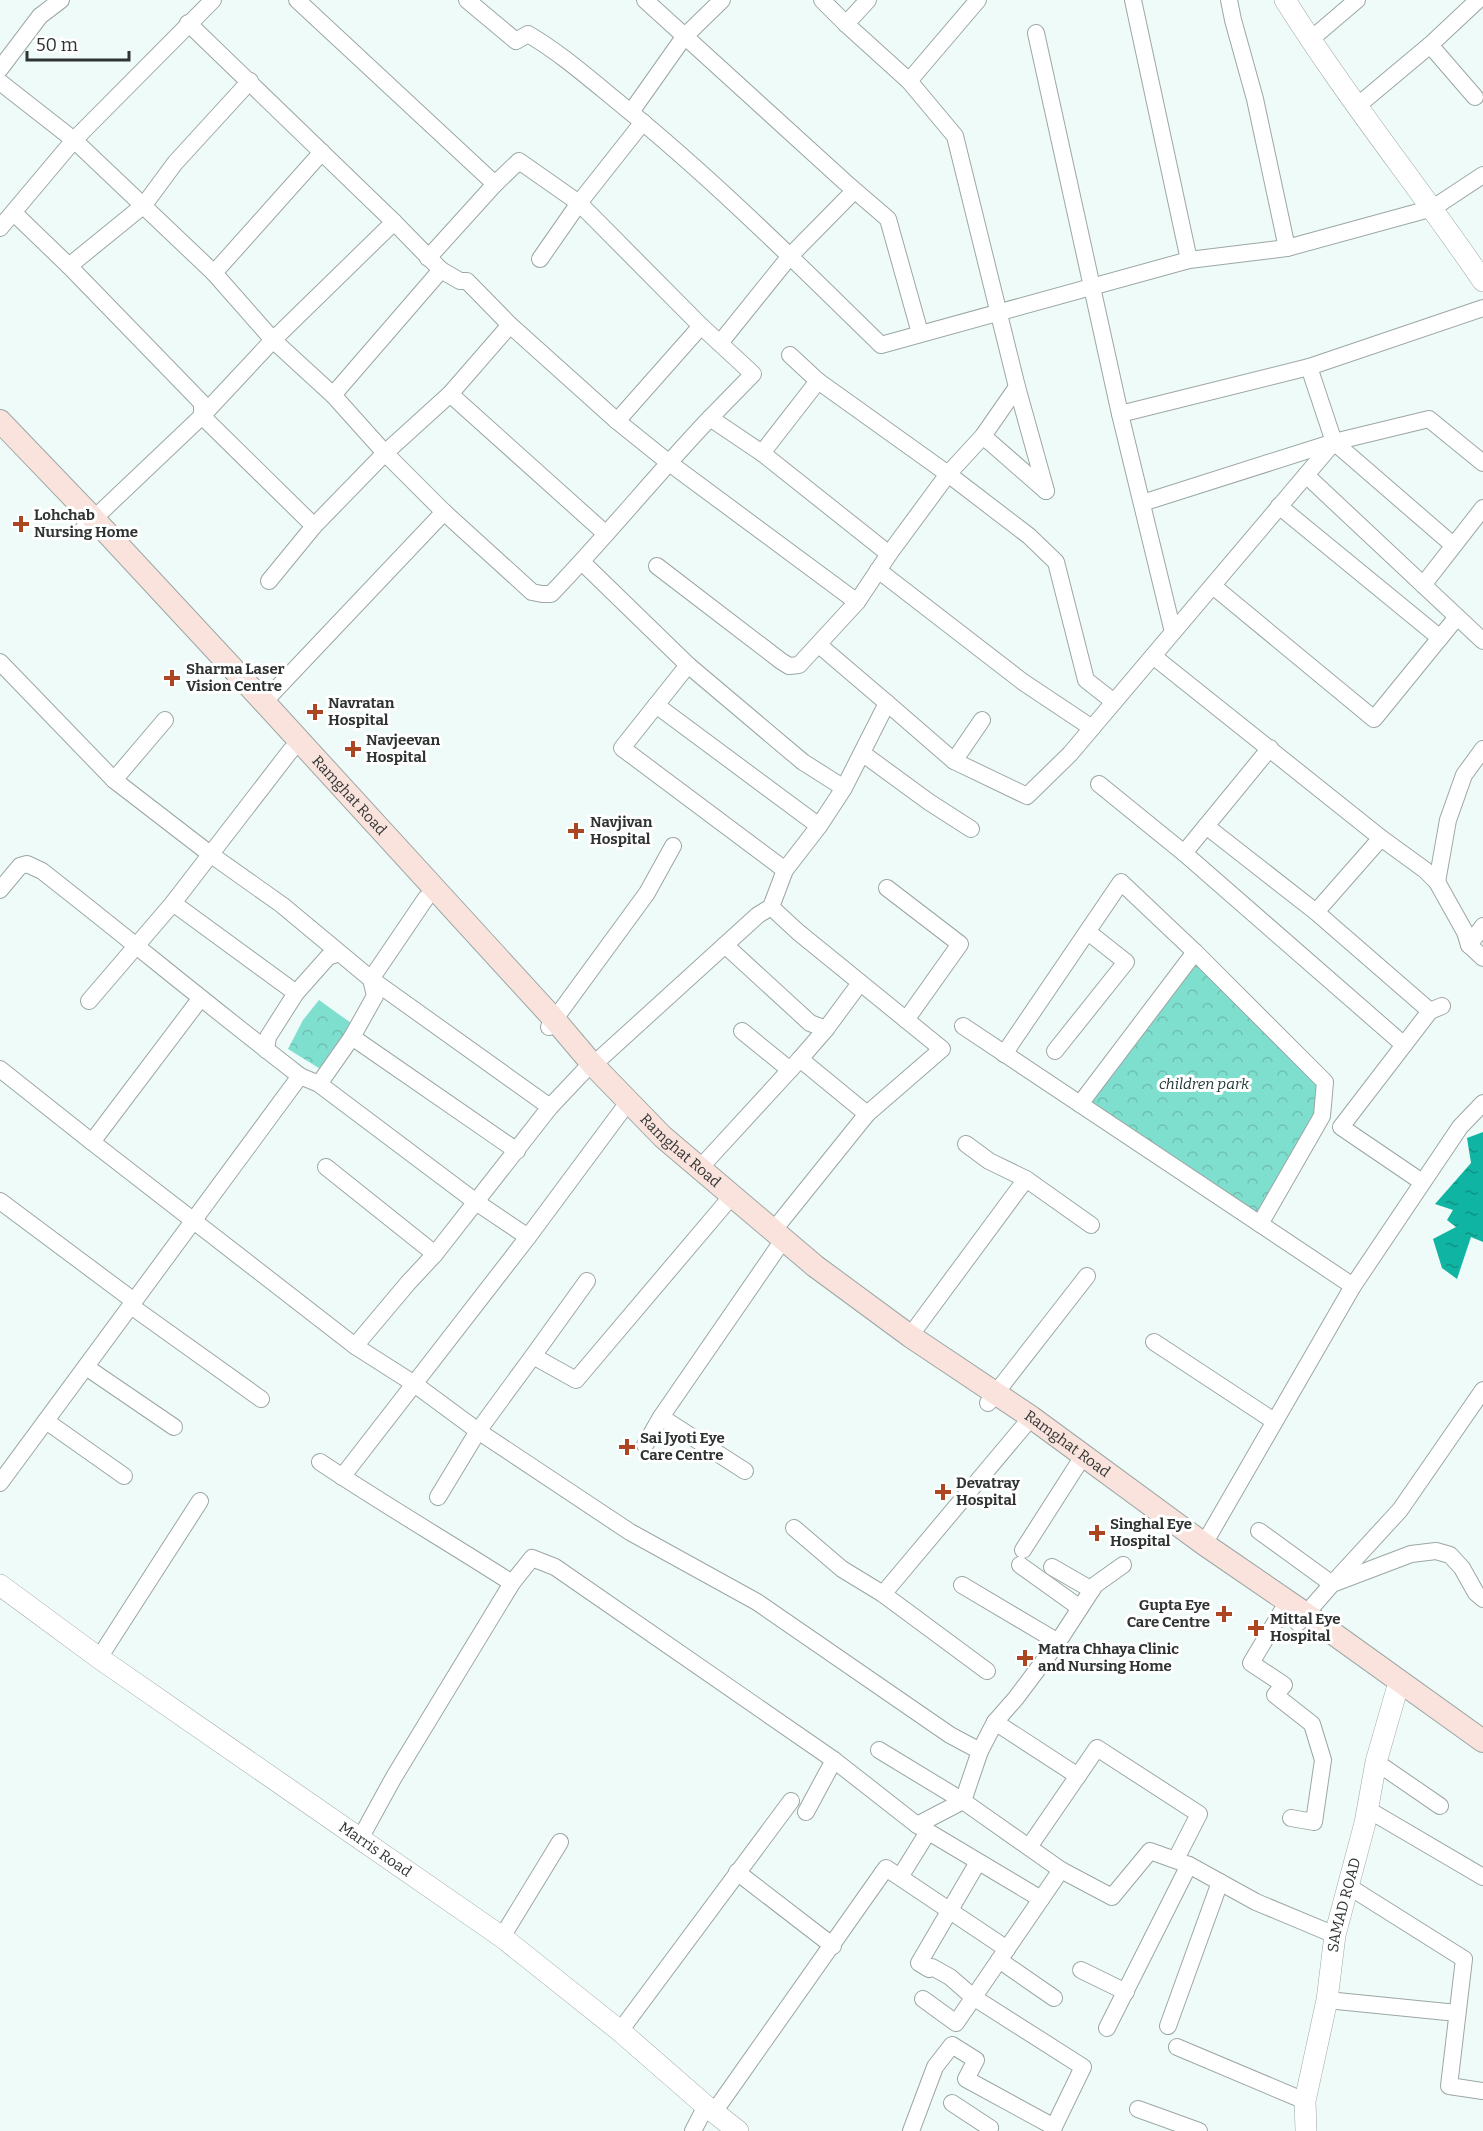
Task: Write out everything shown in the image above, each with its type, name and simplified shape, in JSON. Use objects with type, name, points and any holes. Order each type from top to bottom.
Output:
[{"type":"main road","name":"Ramghat Road","points":[[0,421],[88,524],[426,898],[551,1023]]},
{"type":"main road","name":"Ramghat Road","points":[[0,442],[88,524],[264,702],[656,1144],[725,1204],[778,1240],[1146,1508],[1209,1562],[1295,1616]]},
{"type":"main road","name":"Ramghat Road","points":[[589,1068],[778,1240],[904,1344],[992,1397],[1024,1426],[1078,1464],[1203,1544],[1295,1616],[1397,1688],[1483,1757]]},
{"type":"main road","name":"Ramghat Road","points":[[1397,1688],[1483,1741]]},
{"type":"street","points":[[61,0],[40,16],[1,70],[214,273],[273,340],[333,395],[385,453],[444,512],[532,592],[551,594],[582,562],[668,462],[753,374],[701,326],[579,203],[519,161],[428,258]]},
{"type":"street","points":[[0,228],[74,140],[213,0]]},
{"type":"street","points":[[297,0],[495,184]]},
{"type":"street","points":[[467,0],[516,41],[528,34],[551,48],[637,117],[790,256],[881,345],[1189,260],[1287,248],[1433,208],[1483,175]]},
{"type":"street","points":[[645,0],[854,191],[888,219],[920,333]]},
{"type":"street","points":[[540,259],[637,117],[684,37],[722,0]]},
{"type":"street","points":[[822,0],[909,81],[955,136],[998,314],[1047,491],[983,436]]},
{"type":"street","points":[[846,24],[868,0]]},
{"type":"street","points":[[909,81],[978,0]]},
{"type":"street","points":[[1132,0],[1189,260]]},
{"type":"street","points":[[1229,0],[1255,99],[1287,248]]},
{"type":"street","points":[[1285,0],[1356,107],[1433,208],[1483,281]]},
{"type":"street","points":[[1310,40],[1357,0]]},
{"type":"street","points":[[1356,107],[1430,45],[1478,0]]},
{"type":"street","points":[[188,23],[250,81],[441,270],[460,281],[467,281],[510,325],[617,421],[668,462],[857,602]]},
{"type":"street","points":[[1036,33],[1120,414],[1173,632]]},
{"type":"street","points":[[1430,45],[1480,99]]},
{"type":"street","points":[[69,266],[144,205],[175,164],[250,81]]},
{"type":"street","points":[[214,273],[322,152]]},
{"type":"street","points":[[720,343],[790,256],[854,191]]},
{"type":"street","points":[[14,213],[69,266],[202,403],[202,416],[314,526]]},
{"type":"street","points":[[88,524],[202,416],[273,340],[394,222]]},
{"type":"street","points":[[333,395],[441,270]]},
{"type":"street","points":[[1120,414],[1309,367],[1483,308]]},
{"type":"street","points":[[269,580],[314,526],[385,453],[450,394],[510,325]]},
{"type":"street","points":[[617,421],[701,326]]},
{"type":"street","points":[[790,355],[818,381],[948,474],[1029,536],[1056,562],[1086,680],[1114,702]]},
{"type":"street","points":[[1309,367],[1334,442],[1453,545]]},
{"type":"street","points":[[762,453],[818,381]]},
{"type":"street","points":[[657,566],[789,666],[799,665],[857,602],[948,474],[983,436],[1017,387]]},
{"type":"street","points":[[450,394],[606,534]]},
{"type":"street","points":[[710,418],[762,453],[889,554]]},
{"type":"street","points":[[1142,503],[1334,442],[1429,419],[1483,463]]},
{"type":"street","points":[[819,645],[954,761],[1027,796],[1070,754],[1334,442]]},
{"type":"street","points":[[1306,475],[1483,641]]},
{"type":"street","points":[[1280,506],[1440,638]]},
{"type":"street","points":[[1423,585],[1483,508]]},
{"type":"street","points":[[264,702],[444,512]]},
{"type":"street","points":[[582,562],[688,665],[803,762],[844,789]]},
{"type":"street","points":[[878,570],[1023,682],[1092,728]]},
{"type":"street","points":[[1212,586],[1374,719],[1457,617]]},
{"type":"street","points":[[1154,656],[1381,838],[1411,858],[1437,882],[1465,932],[1469,945],[1483,958]]},
{"type":"street","points":[[0,662],[114,780],[210,854],[282,905],[371,979],[550,1107]]},
{"type":"street","points":[[688,665],[622,748],[785,870]]},
{"type":"street","points":[[354,1346],[435,1254],[550,1107],[589,1068],[758,915],[771,908],[785,870],[844,789],[887,703]]},
{"type":"street","points":[[656,705],[819,826]]},
{"type":"street","points":[[114,780],[165,720]]},
{"type":"street","points":[[954,761],[982,720]]},
{"type":"street","points":[[1184,853],[1270,748]]},
{"type":"street","points":[[1437,882],[1448,820],[1464,775],[1483,749]]},
{"type":"street","points":[[89,1001],[173,903],[291,750]]},
{"type":"street","points":[[862,753],[971,829]]},
{"type":"street","points":[[1099,784],[1184,853],[1404,1045]]},
{"type":"street","points":[[1206,826],[1436,1009],[1404,1045],[1341,1127],[1422,1182]]},
{"type":"street","points":[[1316,912],[1381,838]]},
{"type":"street","points":[[551,1023],[647,893],[673,846]]},
{"type":"street","points":[[0,890],[20,866],[27,864],[42,871],[138,946],[200,999],[300,1076],[319,1084],[476,1202],[528,1237]]},
{"type":"street","points":[[1004,1054],[1121,882],[1195,952],[1325,1082],[1322,1116],[1260,1224]]},
{"type":"street","points":[[887,888],[960,944],[906,1020]]},
{"type":"street","points":[[319,1084],[352,1037],[375,996],[371,979],[426,898]]},
{"type":"street","points":[[173,903],[296,993]]},
{"type":"street","points":[[645,1445],[661,1417],[778,1240],[867,1114],[942,1049],[771,908]]},
{"type":"street","points":[[1469,945],[1483,926]]},
{"type":"street","points":[[1055,1051],[1126,962],[1088,932]]},
{"type":"street","points":[[725,945],[810,1023],[826,1029]]},
{"type":"street","points":[[1080,1104],[1195,952]]},
{"type":"street","points":[[266,1050],[268,1037],[296,993],[328,957],[339,953]]},
{"type":"street","points":[[699,1169],[826,1029],[860,983]]},
{"type":"street","points":[[92,1142],[200,999]]},
{"type":"street","points":[[963,1026],[1353,1286]]},
{"type":"street","points":[[742,1031],[795,1064],[867,1114]]},
{"type":"street","points":[[352,1037],[517,1150]]},
{"type":"street","points":[[0,1069],[354,1346],[413,1383],[478,1431],[630,1532],[757,1602],[950,1735],[980,1751]]},
{"type":"street","points":[[0,1483],[300,1076]]},
{"type":"street","points":[[1203,1544],[1353,1286],[1460,1127],[1483,1103]]},
{"type":"street","points":[[342,1477],[528,1237],[623,1109]]},
{"type":"street","points":[[966,1144],[989,1161],[1026,1179],[1091,1225]]},
{"type":"street","points":[[326,1167],[435,1254]]},
{"type":"street","points":[[910,1336],[1026,1179]]},
{"type":"street","points":[[0,1202],[261,1399]]},
{"type":"street","points":[[533,1356],[576,1380],[725,1204]]},
{"type":"street","points":[[992,1397],[1087,1276]]},
{"type":"street","points":[[438,1497],[478,1431],[587,1281]]},
{"type":"street","points":[[1154,1342],[1274,1421]]},
{"type":"street","points":[[86,1367],[174,1427]]},
{"type":"street","points":[[1291,1818],[1314,1822],[1323,1760],[1312,1724],[1275,1695],[1284,1684],[1251,1663],[1295,1616],[1332,1584],[1400,1510],[1483,1390]]},
{"type":"street","points":[[661,1417],[746,1472]]},
{"type":"street","points":[[46,1421],[124,1476]]},
{"type":"street","points":[[884,1594],[1024,1426]]},
{"type":"street","points":[[320,1462],[512,1583]]},
{"type":"street","points":[[1078,1464],[1022,1557],[1080,1608]]},
{"type":"street","points":[[99,1658],[201,1501]]},
{"type":"street","points":[[794,1528],[842,1569],[884,1594],[987,1671]]},
{"type":"street","points":[[1259,1531],[1332,1584]]},
{"type":"street","points":[[1332,1584],[1411,1554],[1436,1551],[1450,1555],[1462,1568],[1476,1593],[1483,1599]]},
{"type":"street","points":[[361,1837],[393,1777],[512,1583],[532,1558],[555,1567],[834,1760],[922,1828],[1041,1899]]},
{"type":"street","points":[[900,1877],[922,1828],[963,1801],[980,1751],[995,1722],[1017,1698],[1058,1642],[1095,1585],[1123,1565]]},
{"type":"street","points":[[1052,1568],[1092,1590]]},
{"type":"street","name":"Marris Road","points":[[0,1585],[99,1658],[361,1837],[502,1937],[620,2031],[738,2131]]},
{"type":"street","points":[[962,1585],[1058,1642]]},
{"type":"street","name":"SAMAD ROAD","points":[[1306,2131],[1305,2101],[1327,2001],[1335,1935],[1365,1823],[1376,1762],[1397,1688]]},
{"type":"street","points":[[995,1722],[1078,1776]]},
{"type":"street","points":[[1029,1847],[1097,1748],[1199,1814],[1183,1862],[1126,1992],[1107,2028]]},
{"type":"street","points":[[879,1750],[963,1801],[1061,1870],[1112,1898],[1150,1851],[1183,1862],[1256,1902],[1335,1935]]},
{"type":"street","points":[[806,1812],[834,1760]]},
{"type":"street","points":[[1376,1762],[1440,1806]]},
{"type":"street","points":[[620,2031],[791,1801]]},
{"type":"street","points":[[1367,1809],[1483,1877]]},
{"type":"street","points":[[502,1937],[560,1842]]},
{"type":"street","points":[[911,2131],[935,2067],[952,2045],[976,2060],[966,2079],[1053,2129],[1083,2067],[973,1998],[950,1977],[919,1963],[978,1862]]},
{"type":"street","points":[[693,2131],[833,1946],[886,1868],[950,1910],[1054,1998]]},
{"type":"street","points":[[923,1999],[956,2023],[1061,1870]]},
{"type":"street","points":[[737,1872],[833,1946]]},
{"type":"street","points":[[1168,2026],[1220,1882]]},
{"type":"street","points":[[1348,1886],[1464,1959],[1449,2086],[1483,2091]]},
{"type":"street","points":[[1081,1970],[1126,1992]]},
{"type":"street","points":[[1327,2001],[1457,2013]]},
{"type":"street","points":[[1177,2047],[1305,2101]]},
{"type":"street","points":[[952,2103],[990,2128],[989,2131]]},
{"type":"street","points":[[1138,2109],[1199,2131]]},
{"type":"green space","name":"children park","points":[[1195,952],[1319,1076],[1322,1116],[1260,1224],[1080,1104]]},
{"type":"green space","points":[[319,1000],[358,1028],[322,1070],[288,1049],[303,1020]]},
{"type":"water","points":[[1483,1132],[1483,1242],[1471,1237],[1457,1279],[1442,1268],[1433,1239],[1456,1227],[1447,1220],[1453,1210],[1435,1204],[1471,1163],[1467,1138]]},
{"type":"place","name":"Lohchab Nursing Home","points":[[21,524]]},
{"type":"place","name":"Sharma Laser Vision Centre","points":[[172,678]]},
{"type":"place","name":"Navratan Hospital","points":[[315,712]]},
{"type":"place","name":"Navjeevan Hospital","points":[[353,749]]},
{"type":"place","name":"Navjivan Hospital","points":[[576,831]]},
{"type":"place","name":"Sai Jyoti Eye Care Centre","points":[[627,1447]]},
{"type":"place","name":"Devatray Hospital","points":[[943,1492]]},
{"type":"place","name":"Singhal Eye Hospital","points":[[1097,1533]]},
{"type":"place","name":"Gupta Eye Care Centre","points":[[1224,1614]]},
{"type":"place","name":"Mittal Eye Hospital","points":[[1256,1628]]},
{"type":"place","name":"Matra Chhaya Clinic and Nursing Home","points":[[1025,1658]]}]
